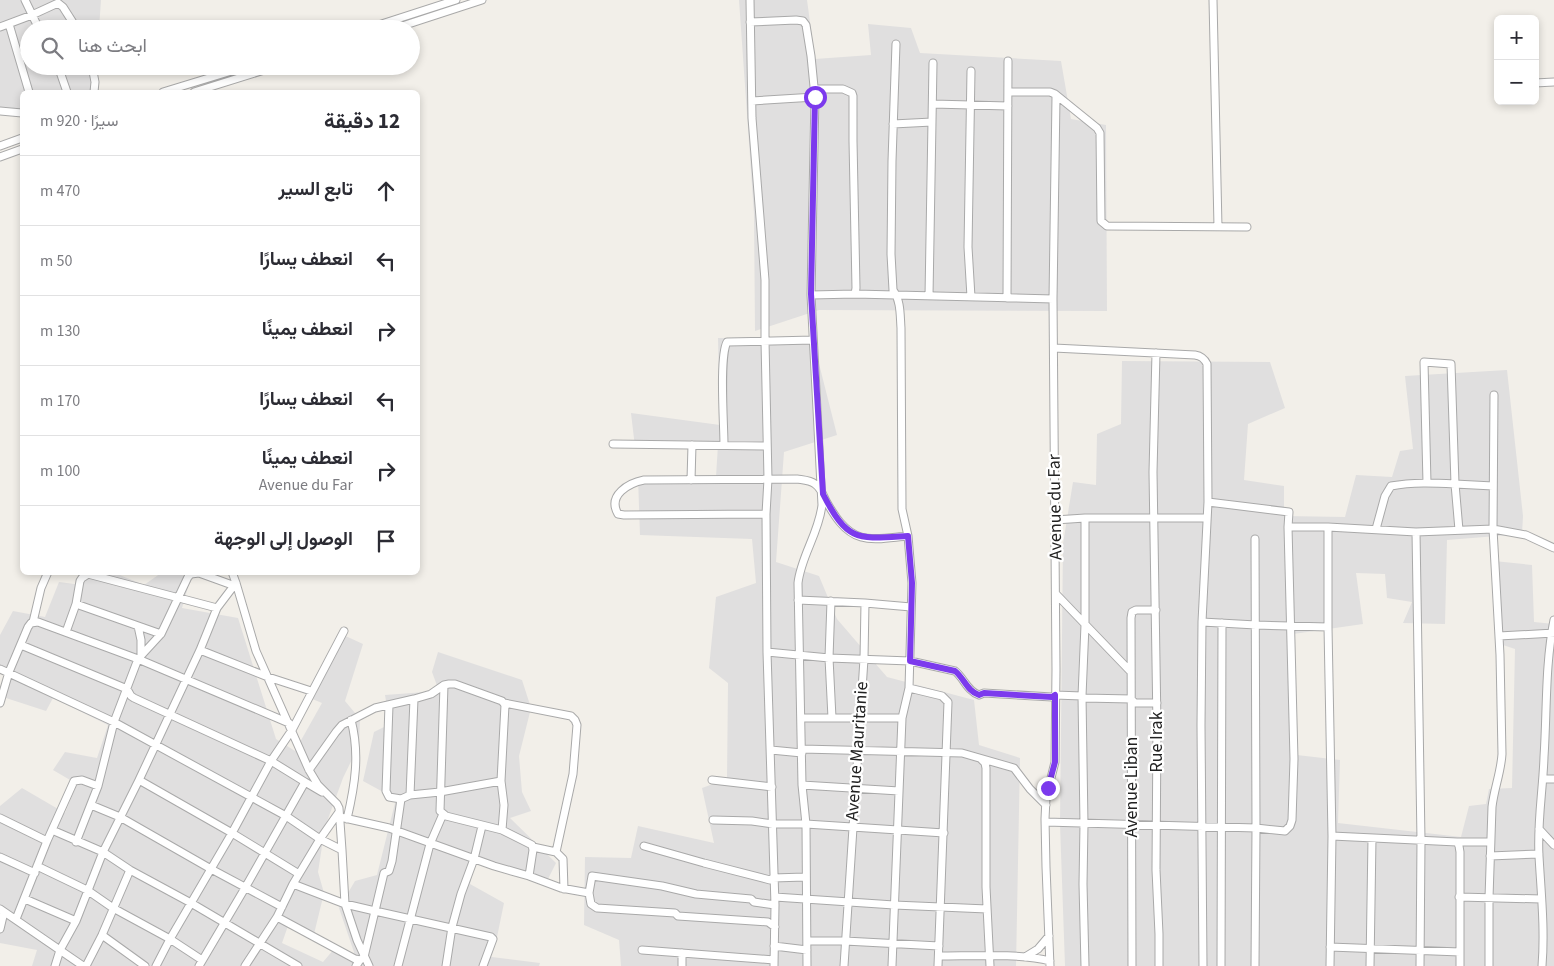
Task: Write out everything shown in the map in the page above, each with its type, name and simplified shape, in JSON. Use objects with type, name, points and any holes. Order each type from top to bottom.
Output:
[{"type":"street","points":[[25,0],[34,20]]},
{"type":"street","points":[[394,20],[456,0]]},
{"type":"street","points":[[420,20],[482,0]]},
{"type":"street","points":[[642,950],[682,952],[774,963],[775,897],[767,652],[766,514],[768,479],[766,446],[765,280],[752,101],[750,0]]},
{"type":"street","points":[[1213,0],[1218,227]]},
{"type":"street","points":[[0,27],[58,4],[71,20]]},
{"type":"street","points":[[750,22],[796,20],[806,25],[814,93],[811,294],[823,494],[822,511],[800,570],[798,583],[802,785],[806,824],[807,966]]},
{"type":"street","points":[[9,24],[20,61]]},
{"type":"street","points":[[892,966],[902,718],[909,688],[912,583],[908,536],[902,509],[900,305],[893,290],[891,254],[896,44]]},
{"type":"street","points":[[1007,298],[1008,61]]},
{"type":"street","points":[[929,296],[933,63]]},
{"type":"street","points":[[971,71],[968,248],[971,297]]},
{"type":"street","points":[[24,75],[28,90]]},
{"type":"street","points":[[61,75],[66,90]]},
{"type":"street","points":[[94,75],[94,90]]},
{"type":"street","points":[[170,90],[219,75]]},
{"type":"street","points":[[200,90],[248,75]]},
{"type":"street","points":[[1539,83],[1554,82]]},
{"type":"street","points":[[752,101],[843,89],[852,92],[855,294]]},
{"type":"street","points":[[1008,92],[1050,92],[1055,94],[1097,128],[1100,133],[1101,221],[1107,226],[1247,227]]},
{"type":"street","name":"Avenue du Far","points":[[1050,964],[1046,805],[1055,762],[1056,594],[1053,299],[1055,94]]},
{"type":"street","points":[[933,104],[1008,106]]},
{"type":"street","points":[[0,111],[20,112]]},
{"type":"street","points":[[893,124],[932,122]]},
{"type":"street","points":[[0,146],[20,139]]},
{"type":"street","points":[[0,157],[20,150]]},
{"type":"street","points":[[811,294],[1053,299]]},
{"type":"street","points":[[724,445],[724,347],[727,342],[813,340]]},
{"type":"street","points":[[1054,348],[1200,356],[1207,364],[1208,502],[1202,622],[1201,827],[1203,966]]},
{"type":"street","name":"Rue Irak","points":[[1156,353],[1154,518],[1159,966]]},
{"type":"street","points":[[1427,483],[1424,362],[1451,364],[1458,530]]},
{"type":"street","points":[[1489,966],[1490,842],[1493,795],[1502,754],[1499,636],[1493,529],[1494,396]]},
{"type":"street","points":[[613,444],[766,446]]},
{"type":"street","points":[[691,480],[692,445]]},
{"type":"street","points":[[766,514],[620,515],[616,512],[616,500],[618,494],[626,486],[644,480],[804,480],[815,484],[840,522],[859,537],[908,536]]},
{"type":"street","points":[[1376,529],[1385,496],[1392,486],[1427,483],[1494,486]]},
{"type":"street","points":[[1046,822],[1131,826],[1256,828],[1285,831],[1290,826],[1292,820],[1294,759],[1289,512],[1208,502]]},
{"type":"street","points":[[1085,518],[1085,625],[1082,696],[1085,966]]},
{"type":"street","points":[[1055,520],[1085,518],[1206,518]]},
{"type":"street","points":[[1288,526],[1416,532],[1493,529],[1526,535],[1554,548]]},
{"type":"street","points":[[1328,527],[1332,836],[1330,966]]},
{"type":"street","points":[[1416,532],[1421,840],[1420,966]]},
{"type":"street","points":[[1255,539],[1255,966]]},
{"type":"street","points":[[0,703],[9,672],[28,627],[33,622],[41,588],[47,575]]},
{"type":"street","points":[[66,632],[76,604],[82,575]]},
{"type":"street","points":[[92,575],[217,608]]},
{"type":"street","points":[[76,842],[98,786],[114,722],[140,657],[161,634],[188,577],[191,575]]},
{"type":"street","points":[[206,575],[236,584]]},
{"type":"street","points":[[233,575],[254,643],[268,677],[308,770],[325,794]]},
{"type":"street","points":[[55,966],[60,950],[76,921],[103,852],[200,650],[217,608],[236,584]]},
{"type":"street","points":[[1056,594],[1132,672]]},
{"type":"street","points":[[798,600],[831,600],[911,607]]},
{"type":"street","points":[[831,600],[829,658],[832,718]]},
{"type":"street","name":"Avenue Mauritanie","points":[[844,966],[864,659],[865,603]]},
{"type":"street","points":[[76,604],[161,634]]},
{"type":"street","name":"Avenue Liban","points":[[1132,966],[1132,672],[1130,618],[1132,612],[1136,610],[1156,610]]},
{"type":"street","points":[[1542,966],[1539,829],[1554,620]]},
{"type":"street","points":[[33,622],[38,622],[140,657],[290,727]]},
{"type":"street","points":[[1202,622],[1328,627]]},
{"type":"street","points":[[1221,966],[1222,623]]},
{"type":"street","points":[[138,626],[140,657]]},
{"type":"street","points":[[156,966],[344,631]]},
{"type":"street","points":[[1499,636],[1553,633]]},
{"type":"street","points":[[21,645],[127,689],[130,696],[271,761],[325,794],[337,804],[342,816],[345,904],[360,961]]},
{"type":"street","points":[[200,650],[268,677],[312,691]]},
{"type":"street","points":[[767,652],[829,658],[910,661],[955,671],[970,690],[979,695],[984,693],[1052,697],[1055,695],[1082,696],[1084,698],[1131,699],[1135,702],[1156,703]]},
{"type":"street","points":[[0,669],[114,722],[286,816],[320,839],[342,850]]},
{"type":"street","points":[[308,770],[342,725],[375,708],[431,694],[444,685],[455,684],[504,703],[567,715],[576,722],[575,759],[556,852]]},
{"type":"street","points":[[444,685],[440,811],[443,814],[482,826],[502,830],[530,843],[533,847],[556,852],[562,859],[564,889]]},
{"type":"street","points":[[909,688],[942,696],[948,702],[938,966]]},
{"type":"street","points":[[410,795],[414,699]]},
{"type":"street","points":[[502,830],[504,805],[501,781],[504,703]]},
{"type":"street","points":[[389,705],[386,792],[389,797],[401,799],[410,795],[440,792],[501,781]]},
{"type":"street","points":[[801,718],[902,718]]},
{"type":"street","points":[[245,966],[282,907],[293,884],[320,839],[342,816],[354,788],[356,737],[351,720]]},
{"type":"street","points":[[771,750],[962,752],[1014,768],[1030,789],[1046,805]]},
{"type":"street","points":[[981,759],[985,763],[986,768],[987,909],[990,966]]},
{"type":"street","points":[[1543,779],[1554,779]]},
{"type":"street","points":[[16,920],[47,841],[74,781],[82,780],[98,786]]},
{"type":"street","points":[[138,780],[232,833],[299,874]]},
{"type":"street","points":[[712,780],[772,787]]},
{"type":"street","points":[[0,857],[87,890],[114,908],[170,939],[201,963],[305,782]]},
{"type":"street","points":[[802,785],[899,791]]},
{"type":"street","points":[[360,961],[375,911],[382,878],[384,873],[389,872],[401,799]]},
{"type":"street","points":[[91,805],[120,817],[282,907]]},
{"type":"street","points":[[398,966],[430,844],[443,814]]},
{"type":"street","points":[[342,816],[397,831],[474,860],[529,876],[547,884],[589,893]]},
{"type":"street","points":[[0,818],[47,841]]},
{"type":"street","points":[[713,820],[944,833]]},
{"type":"street","points":[[446,966],[452,927],[461,894],[474,860],[482,826]]},
{"type":"street","points":[[1539,829],[1554,845]]},
{"type":"street","points":[[52,830],[76,842],[103,852],[130,870],[191,903],[298,966]]},
{"type":"street","points":[[1332,836],[1490,842]]},
{"type":"street","points":[[1370,966],[1372,838]]},
{"type":"street","points":[[1457,842],[1460,846],[1460,966]]},
{"type":"street","points":[[644,846],[770,880],[773,878],[806,877]]},
{"type":"street","points":[[529,876],[533,847]]},
{"type":"street","points":[[1490,856],[1539,854]]},
{"type":"street","points":[[0,928],[2,910],[84,966],[102,935],[130,870]]},
{"type":"street","points":[[775,905],[754,902],[751,899],[705,896],[662,886],[592,876],[589,893],[591,904],[597,908],[768,922],[775,927]]},
{"type":"street","points":[[293,884],[345,904],[492,937],[493,940],[483,966]]},
{"type":"street","points":[[1459,896],[1541,899]]},
{"type":"street","points":[[775,897],[940,908],[987,909]]},
{"type":"street","points":[[25,899],[76,921]]},
{"type":"street","points":[[276,917],[369,966]]},
{"type":"street","points":[[102,935],[145,966]]},
{"type":"street","points":[[1025,958],[1038,950],[1049,936]]},
{"type":"street","points":[[807,942],[845,941],[939,946]]},
{"type":"street","points":[[774,946],[807,950]]},
{"type":"street","points":[[1330,947],[1460,952]]},
{"type":"street","points":[[682,952],[682,966]]},
{"type":"street","points":[[939,956],[1025,958],[1050,964]]},
{"type":"shaded area","points":[[0,0],[101,0],[100,20],[20,20],[20,75],[94,75],[93,90],[20,90],[20,112],[0,111]]},
{"type":"shaded area","points":[[739,0],[807,0],[815,59],[871,55],[868,24],[911,28],[920,53],[1061,61],[1071,119],[1106,125],[1107,311],[819,310],[755,331],[754,214]]},
{"type":"shaded area","points":[[718,338],[813,340],[837,435],[784,452],[776,562],[819,576],[837,619],[887,677],[974,700],[979,745],[1020,758],[1016,966],[621,966],[619,940],[584,925],[585,857],[631,858],[638,826],[714,843],[702,788],[727,779],[728,683],[709,668],[716,597],[756,583],[752,539],[640,535],[638,477],[716,477],[718,445],[635,447],[631,413],[720,425]]},
{"type":"shaded area","points":[[1122,361],[1270,362],[1285,408],[1248,424],[1244,480],[1284,486],[1284,516],[1345,517],[1356,475],[1392,477],[1400,451],[1413,449],[1405,376],[1507,370],[1523,516],[1522,534],[1447,540],[1445,624],[1403,623],[1412,602],[1387,598],[1385,574],[1356,573],[1363,624],[1293,634],[1297,755],[1340,760],[1338,823],[1461,837],[1469,806],[1486,804],[1489,789],[1512,788],[1515,649],[1500,644],[1494,561],[1532,565],[1534,622],[1554,624],[1554,966],[1065,966],[1060,824],[1063,544],[1073,482],[1096,485],[1097,434],[1121,424]]},
{"type":"shaded area","points":[[90,575],[120,575],[144,585],[158,575],[182,575],[190,580],[182,608],[238,618],[276,739],[295,751],[322,703],[305,696],[339,633],[363,644],[345,701],[360,719],[359,745],[343,778],[325,827],[318,872],[324,893],[314,934],[289,923],[282,943],[323,962],[334,949],[358,964],[339,908],[355,881],[377,875],[396,799],[363,781],[374,732],[390,724],[385,695],[439,691],[432,672],[438,652],[522,680],[531,708],[519,756],[522,792],[531,811],[510,818],[556,863],[548,879],[475,863],[470,884],[504,903],[497,937],[484,956],[540,963],[539,966],[32,966],[37,950],[0,943],[0,806],[22,788],[65,813],[77,784],[53,770],[65,752],[97,758],[108,725],[53,698],[46,711],[6,698],[6,673],[0,671],[0,635],[13,611],[45,617],[59,582],[82,585]]},
{"type":"route","points":[[815,97],[811,294],[823,494],[834,515],[846,528],[859,537],[908,536],[912,583],[910,661],[955,671],[970,690],[979,695],[984,693],[1007,696],[1052,697],[1055,695],[1055,762],[1048,788]]}]
